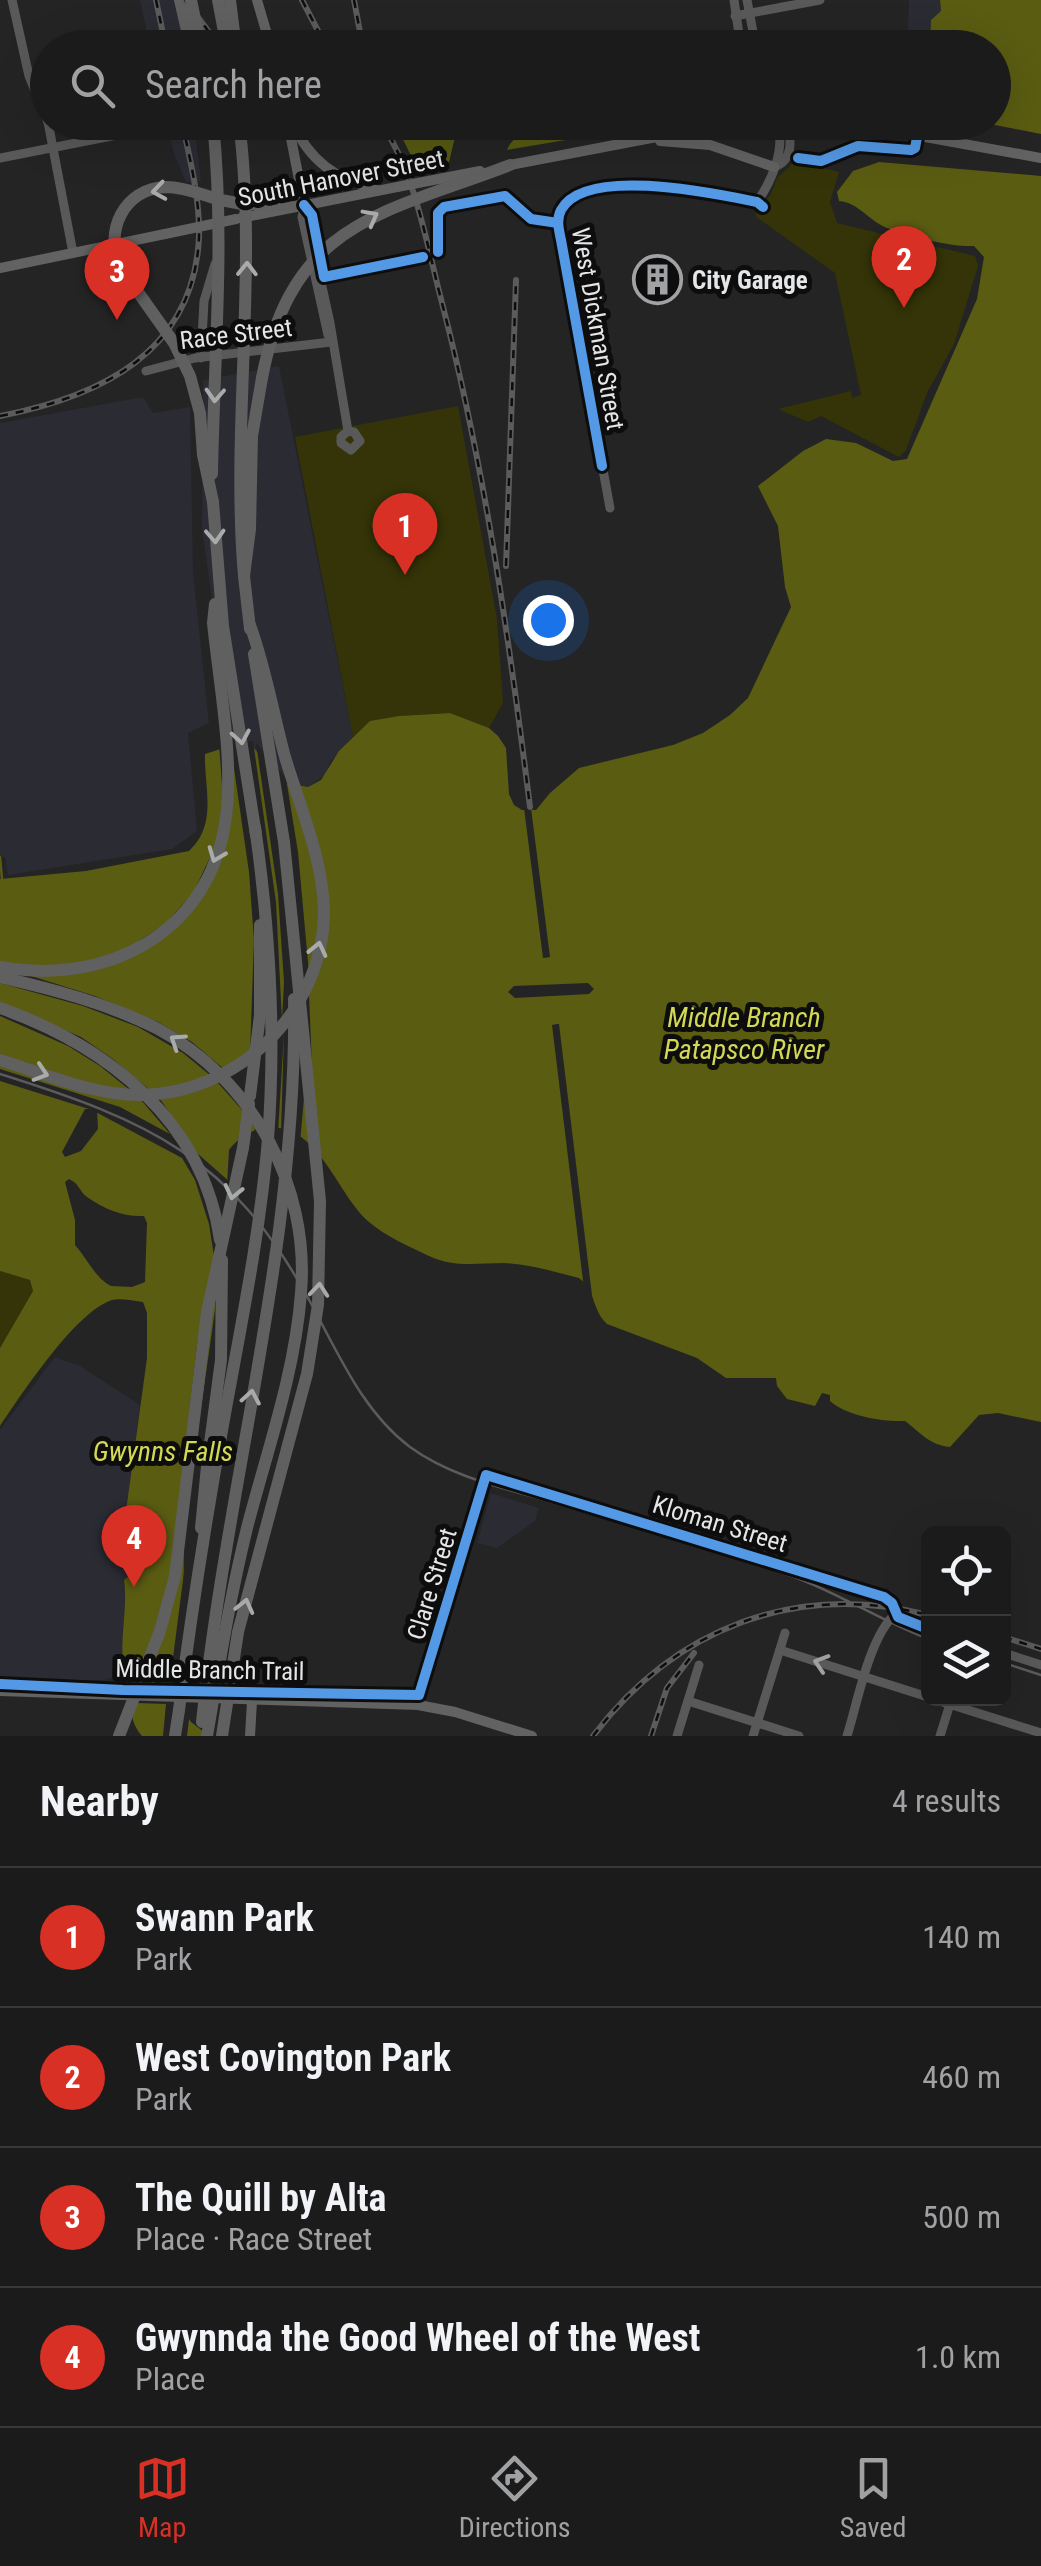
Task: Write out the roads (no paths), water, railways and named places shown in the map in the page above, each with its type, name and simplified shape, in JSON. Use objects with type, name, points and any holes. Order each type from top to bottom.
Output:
[{"type":"highway","points":[[180,0],[186,30]]},
{"type":"highway","points":[[191,0],[197,30]]},
{"type":"highway","points":[[218,0],[224,30]]},
{"type":"highway","points":[[230,0],[234,30]]},
{"type":"highway","points":[[175,1736],[198,1566],[254,1256],[268,1133],[271,978],[266,900],[217,571],[213,502],[220,234],[213,140]]},
{"type":"highway","points":[[222,1736],[238,1632],[308,1374],[318,1305],[320,1201],[280,813],[244,576],[239,475],[247,246],[239,140]]},
{"type":"highway","points":[[244,576],[250,529],[250,453],[257,401],[274,332],[300,280],[336,239],[376,214],[510,166]]},
{"type":"highway","points":[[213,502],[203,455],[200,413],[190,376],[174,343],[115,256],[114,238],[122,211],[148,191],[177,188],[220,200],[304,205]]},
{"type":"highway","points":[[0,967],[60,972],[122,956],[170,926],[204,883],[219,850],[228,800],[213,623],[217,571]]},
{"type":"highway","points":[[0,1060],[106,1092],[172,1092],[207,1082],[242,1063],[270,1040],[298,1004],[310,982],[320,948],[322,890],[266,670],[250,626]]},
{"type":"highway","points":[[119,1736],[166,1614],[176,1576],[207,1312],[242,1148],[261,992],[255,827]]},
{"type":"highway","points":[[204,1736],[222,1568],[283,1212],[294,1076],[292,921]]},
{"type":"highway","points":[[0,978],[102,1006],[155,1028],[193,1052],[250,1109],[290,1189],[301,1252],[302,1294],[288,1374],[229,1606],[204,1736]]},
{"type":"highway","points":[[0,1008],[70,1038],[146,1092],[180,1135],[210,1196],[221,1252],[223,1326],[198,1566]]},
{"type":"main road","points":[[257,0],[265,30]]},
{"type":"main road","points":[[293,140],[304,205]]},
{"type":"main road","points":[[301,140],[323,167],[353,183],[381,190]]},
{"type":"main road","points":[[638,140],[700,143],[774,167]]},
{"type":"main road","name":"South Hanover Street","points":[[0,264],[73,253],[638,140]]},
{"type":"main road","points":[[940,140],[1041,158]]},
{"type":"main road","points":[[296,165],[323,167]]},
{"type":"main road","points":[[0,1691],[418,1706],[455,1712],[532,1736]]},
{"type":"main road","points":[[250,1736],[252,1701]]},
{"type":"street","points":[[12,0],[30,78]]},
{"type":"street","points":[[734,0],[738,30]]},
{"type":"street","points":[[747,0],[753,30]]},
{"type":"street","points":[[735,16],[820,0]]},
{"type":"street","points":[[51,140],[73,253]]},
{"type":"street","points":[[0,158],[93,140]]},
{"type":"street","points":[[200,358],[204,300],[220,232],[213,140]]},
{"type":"street","points":[[774,167],[780,140]]},
{"type":"street","points":[[774,167],[785,162],[788,140]]},
{"type":"street","name":"West Dickman Street","points":[[610,508],[558,226],[562,209],[568,201],[608,188],[646,185],[757,202],[774,167]]},
{"type":"street","points":[[304,205],[330,323],[348,432]]},
{"type":"street","name":"Race Street","points":[[146,370],[200,358],[331,342]]},
{"type":"street","name":"Kloman Street","points":[[486,1474],[884,1597],[892,1603],[895,1614],[921,1626]]},
{"type":"street","name":"Clare Street","points":[[418,1706],[486,1474]]},
{"type":"street","points":[[847,1736],[877,1640],[895,1614]]},
{"type":"street","points":[[753,1736],[786,1633]]},
{"type":"street","points":[[780,1650],[921,1695]]},
{"type":"street","points":[[1011,1655],[1041,1665]]},
{"type":"street","points":[[677,1736],[700,1665]]},
{"type":"street","points":[[688,1701],[799,1736]]},
{"type":"street","points":[[940,1736],[949,1706]]},
{"type":"street","points":[[956,1706],[1041,1732]]},
{"type":"water","points":[[940,0],[1041,0],[1041,134],[1011,128],[1011,30],[931,30],[931,20],[941,11]]},
{"type":"water","name":"Middle Branch Patapsco River","points":[[879,162],[1041,176],[1041,1422],[998,1413],[979,1415],[950,1447],[930,1441],[905,1421],[846,1411],[830,1401],[830,1395],[822,1393],[815,1406],[787,1399],[776,1378],[726,1378],[697,1358],[607,1324],[579,1278],[513,1264],[448,1262],[398,1241],[375,1227],[357,1209],[311,1145],[280,1128],[256,1130],[229,1150],[223,1254],[184,1527],[183,1709],[191,1722],[209,1736],[142,1736],[132,1716],[131,1683],[122,1650],[124,1580],[129,1576],[129,1531],[125,1518],[147,1358],[147,1313],[143,1302],[112,1300],[82,1320],[50,1355],[0,1426],[0,1348],[33,1291],[30,1280],[0,1271],[0,879],[86,871],[189,851],[207,817],[205,754],[233,745],[253,747],[284,783],[308,787],[321,780],[339,751],[370,721],[450,713],[489,728],[498,736],[506,748],[509,794],[514,805],[522,810],[536,810],[579,768],[673,745],[703,733],[730,715],[748,698],[791,607],[778,526],[758,486],[803,451],[826,439],[856,443],[893,461],[907,459],[977,299],[984,257],[974,246],[942,243],[896,231],[839,201],[837,192],[853,171]],"holes":[[[85,1109],[97,1109],[98,1129],[81,1151],[65,1157],[62,1152]],[[69,1179],[107,1209],[144,1216],[145,1282],[132,1287],[111,1286],[75,1245],[75,1220],[65,1182]]]},
{"type":"waterway","points":[[0,857],[2,879]]},
{"type":"tram line","points":[[0,1074],[142,1128],[181,1150],[216,1177],[248,1210],[278,1250],[377,1415],[426,1457],[478,1480],[783,1573],[921,1636]]},
{"type":"tram line","points":[[1011,1665],[1041,1675]]},
{"type":"railway","points":[[156,0],[162,30]]},
{"type":"railway","points":[[185,0],[208,30]]},
{"type":"railway","points":[[302,0],[318,30]]},
{"type":"railway","points":[[354,0],[360,30]]},
{"type":"railway","points":[[0,416],[37,408],[105,382],[135,363],[160,340],[180,311],[193,277],[199,237],[196,193],[186,140]]},
{"type":"railway","points":[[392,140],[419,210],[471,428],[504,617],[530,807]]},
{"type":"railway","points":[[506,566],[516,280]]},
{"type":"railway","points":[[593,1736],[626,1698],[661,1667],[700,1641],[742,1622],[786,1610],[832,1604],[879,1606],[921,1614]]},
{"type":"railway","points":[[1011,1639],[1041,1649]]},
{"type":"railway","points":[[651,1736],[667,1688],[694,1653]]},
{"type":"place","name":"City Garage","points":[[657,280]]},
{"type":"place","name":"West Covington Park","points":[[904,308]]},
{"type":"place","name":"The Quill by Alta","points":[[117,320]]},
{"type":"place","name":"Swann Park","points":[[405,575]]},
{"type":"place","name":"Gwynnda the Good Wheel of the West","points":[[134,1587]]},
{"type":"water label","name":"Gwynns Falls","points":[[163,1451]]}]
